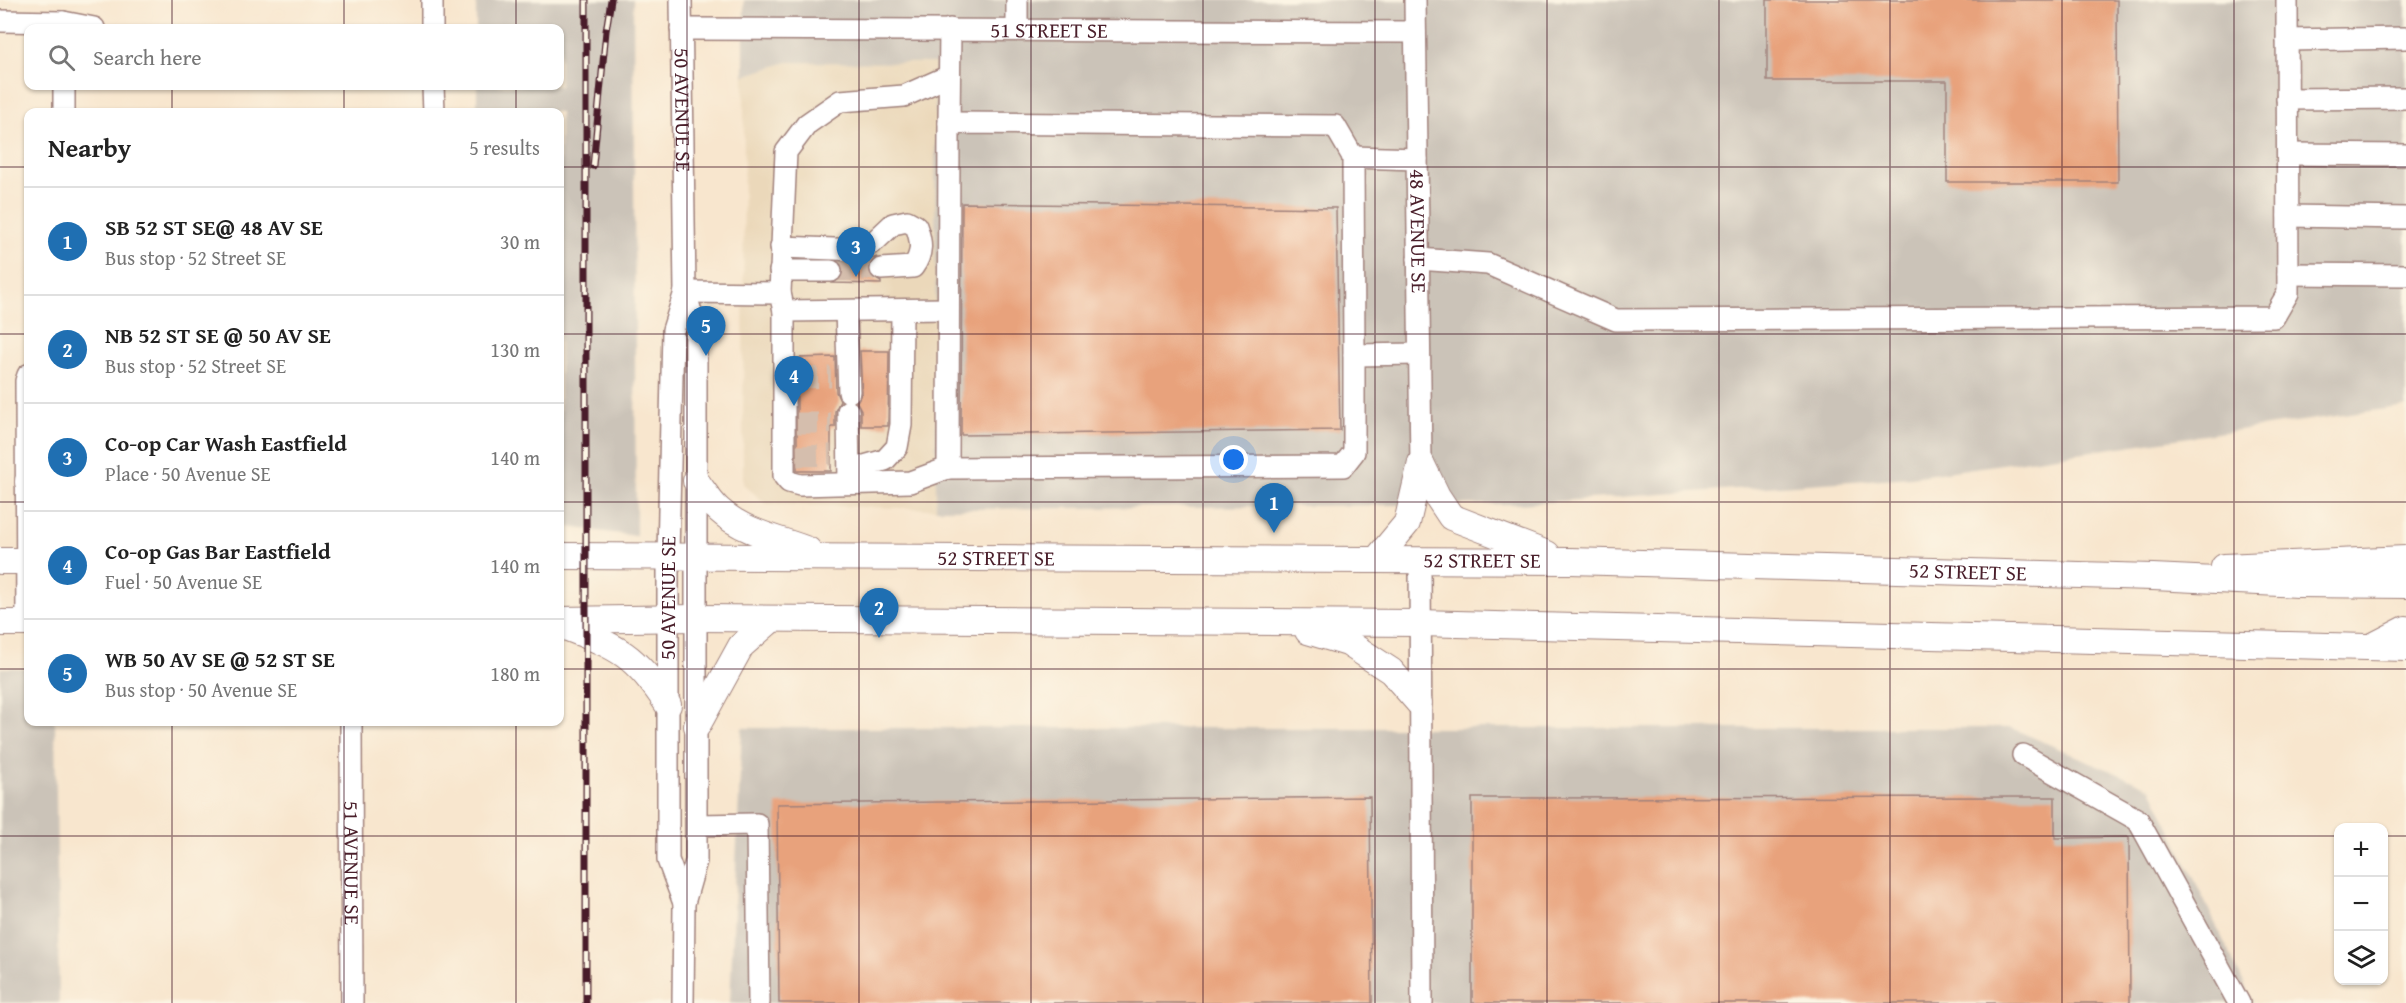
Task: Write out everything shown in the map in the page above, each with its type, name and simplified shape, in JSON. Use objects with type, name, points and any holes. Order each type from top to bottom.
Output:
[{"type":"main road","points":[[1377,559],[1393,543],[1407,523],[1421,463]]},
{"type":"main road","points":[[1421,463],[1437,496],[1451,517],[1508,541],[1570,561]]},
{"type":"main road","points":[[696,481],[718,509],[740,524],[828,557]]},
{"type":"main road","name":"52 STREET SE","points":[[564,556],[1570,561],[2153,577],[2298,584],[2406,585]]},
{"type":"main road","points":[[2153,577],[2234,565],[2406,559]]},
{"type":"main road","points":[[0,561],[24,561]]},
{"type":"main road","points":[[564,620],[696,618],[1419,623],[2406,648]]},
{"type":"main road","points":[[697,726],[741,646],[772,619]]},
{"type":"main road","points":[[1276,622],[1348,643],[1391,671],[1419,703]]},
{"type":"main road","points":[[0,623],[24,623]]},
{"type":"main road","points":[[564,627],[618,648],[633,659],[654,682],[668,705]]},
{"type":"main road","points":[[2373,646],[2406,629]]},
{"type":"street","points":[[432,0],[432,24]]},
{"type":"street","name":"50 AVENUE SE","points":[[681,0],[685,292],[696,329],[697,726],[696,861],[684,903],[683,1003]]},
{"type":"street","points":[[1017,0],[1017,30]]},
{"type":"street","name":"48 AVENUE SE","points":[[1415,0],[1421,463]]},
{"type":"street","points":[[1418,259],[1488,264],[1616,320],[2274,317],[2288,293],[2287,0]]},
{"type":"street","points":[[0,21],[47,24]]},
{"type":"street","name":"51 STREET SE","points":[[681,29],[1415,32]]},
{"type":"street","points":[[948,468],[950,30]]},
{"type":"street","points":[[2287,40],[2406,38]]},
{"type":"street","points":[[902,311],[901,425],[897,447],[885,460],[845,466],[800,485],[789,482],[784,476],[790,456],[790,379],[780,272],[786,152],[807,124],[840,101],[904,96],[949,76]]},
{"type":"street","points":[[64,90],[64,108]]},
{"type":"street","points":[[433,90],[434,108]]},
{"type":"street","points":[[2287,99],[2406,98]]},
{"type":"street","points":[[845,466],[910,482],[948,468],[1343,466],[1354,452],[1353,157],[1335,126],[949,123]]},
{"type":"street","points":[[2288,154],[2406,155]]},
{"type":"street","points":[[1353,157],[1417,159]]},
{"type":"street","points":[[781,247],[861,250],[893,224],[907,222],[916,226],[949,215]]},
{"type":"street","points":[[2288,216],[2406,218]]},
{"type":"street","points":[[881,269],[913,267],[920,257],[921,242],[916,226]]},
{"type":"street","points":[[780,272],[831,271]]},
{"type":"street","points":[[2288,274],[2406,275]]},
{"type":"street","points":[[685,292],[846,311],[948,309]]},
{"type":"street","name":"50 AVENUE SE","points":[[684,903],[668,860],[668,555],[673,330],[685,292]]},
{"type":"street","points":[[845,466],[842,400],[846,311]]},
{"type":"street","points":[[1354,355],[1419,354]]},
{"type":"street","points":[[1420,559],[1422,1003]]},
{"type":"street","name":"51 AVENUE SE","points":[[351,726],[352,1003]]},
{"type":"street","points":[[2023,755],[2138,820],[2239,1003]]},
{"type":"street","points":[[697,825],[757,824],[759,1003]]},
{"type":"shaded area","points":[[476,0],[633,0],[636,536],[564,527],[564,108],[477,108],[477,90],[564,90],[564,24],[476,24]]},
{"type":"shaded area","points":[[744,0],[2406,0],[2406,406],[1911,477],[1518,504],[936,509],[935,63],[787,62],[744,76]]},
{"type":"shaded area","points":[[787,62],[935,62],[936,509],[766,504],[743,484],[744,76]]},
{"type":"shaded area","points":[[0,668],[24,668],[24,726],[55,726],[59,1003],[0,1003]]},
{"type":"shaded area","points":[[742,728],[2011,728],[2151,788],[2253,1003],[730,1003]]},
{"type":"building","points":[[1767,0],[2117,0],[2118,182],[1947,182],[1947,81],[1767,81]]},
{"type":"building","points":[[962,203],[1336,208],[1340,430],[961,435]]},
{"type":"building","points":[[877,257],[870,263],[868,270],[871,276],[881,284],[833,283],[842,277],[844,270],[839,262],[861,263]]},
{"type":"building","points":[[860,351],[889,351],[888,426],[861,426],[861,410],[857,402],[862,392]]},
{"type":"building","points":[[835,357],[836,392],[840,401],[835,411],[835,427],[831,427],[831,471],[797,471],[797,358]]},
{"type":"building","points":[[1370,797],[1372,1003],[779,1003],[777,804]]},
{"type":"building","points":[[2055,797],[2055,838],[2129,837],[2130,1003],[1472,1003],[1472,798]]},
{"type":"tunnel","points":[[831,271],[881,269]]},
{"type":"tunnel","points":[[797,378],[831,377]]},
{"type":"tunnel","points":[[797,423],[831,423]]},
{"type":"tunnel","points":[[797,456],[831,455]]},
{"type":"railway","points":[[586,0],[586,1003]]},
{"type":"railway","points":[[593,166],[611,0]]},
{"type":"place","name":"Co-op Car Wash Eastfield","points":[[856,277]]},
{"type":"place","name":"WB 50 AV SE @ 52 ST SE","points":[[706,356]]},
{"type":"place","name":"Co-op Gas Bar Eastfield","points":[[794,406]]},
{"type":"place","name":"SB 52 ST SE@ 48 AV SE","points":[[1274,533]]},
{"type":"place","name":"NB 52 ST SE @ 50 AV SE","points":[[879,638]]}]
